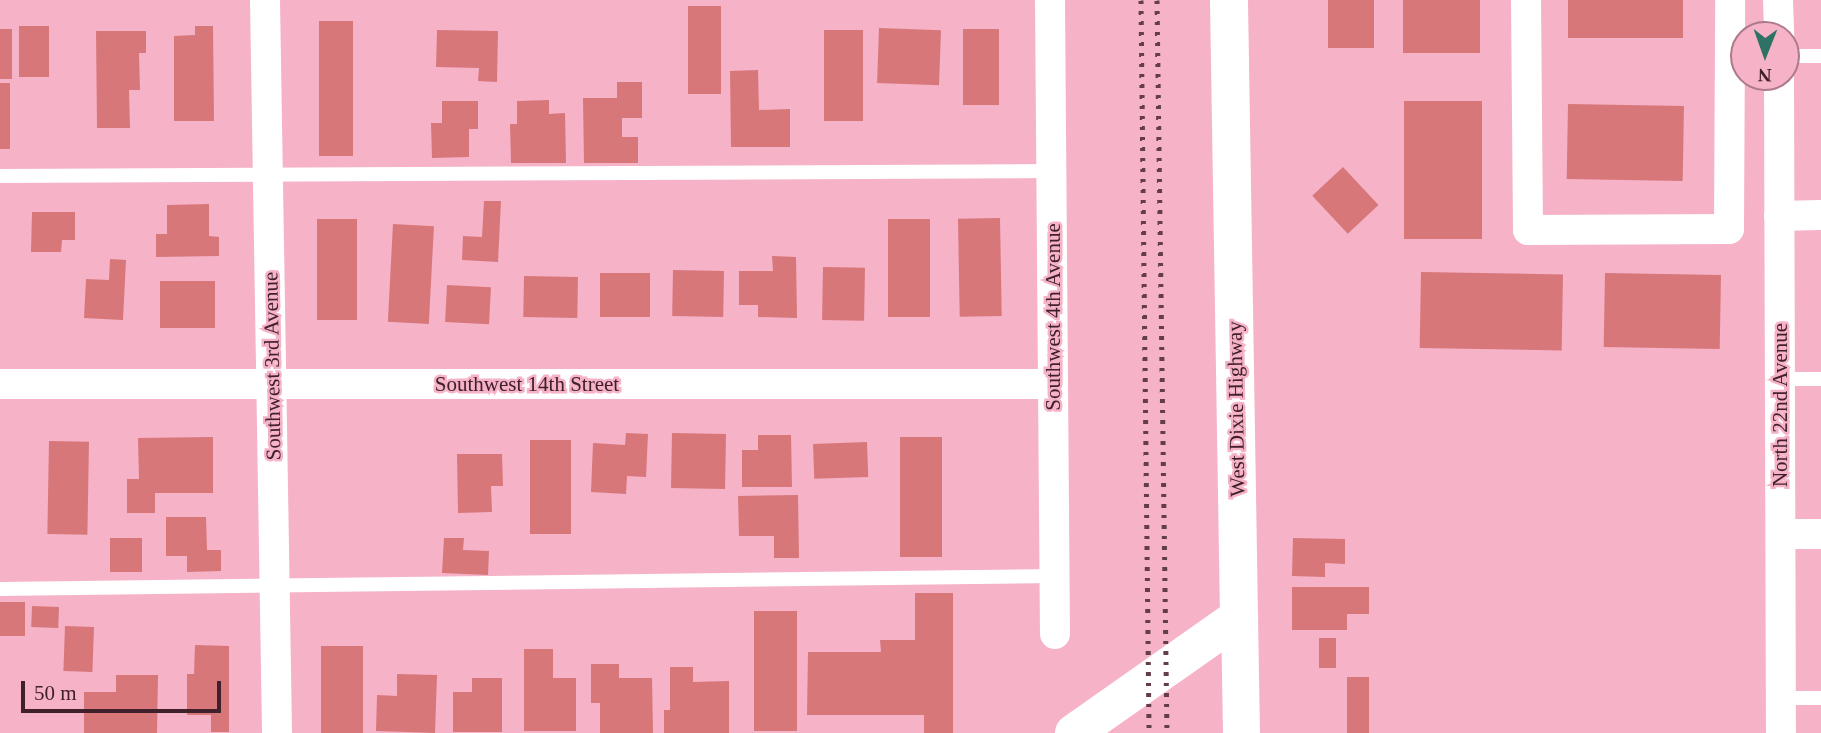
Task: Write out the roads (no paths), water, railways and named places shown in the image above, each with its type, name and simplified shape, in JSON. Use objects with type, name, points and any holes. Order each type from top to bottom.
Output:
[{"type":"main road","name":"West Dixie Highway","points":[[1229,0],[1239,617]]},
{"type":"main road","points":[[1074,733],[1239,617]]},
{"type":"street","name":"Southwest 3rd Avenue","points":[[265,0],[277,733]]},
{"type":"street","name":"Southwest 4th Avenue","points":[[1050,0],[1055,634]]},
{"type":"street","points":[[1526,0],[1528,230],[1729,229],[1730,0]]},
{"type":"street","points":[[1778,0],[1779,21]]},
{"type":"street","name":"North 22nd Avenue","points":[[1779,91],[1781,733]]},
{"type":"street","points":[[1779,216],[1821,215]]},
{"type":"street","name":"Southwest 14th Street","points":[[0,384],[1053,384]]},
{"type":"street","points":[[1781,534],[1821,534]]},
{"type":"street","points":[[1239,617],[1241,733]]},
{"type":"lane","points":[[1800,56],[1821,55]]},
{"type":"lane","points":[[0,176],[1051,171]]},
{"type":"lane","points":[[1780,379],[1821,379]]},
{"type":"lane","points":[[0,589],[275,588],[1055,576]]},
{"type":"lane","points":[[1781,698],[1821,698]]},
{"type":"railway","points":[[1141,0],[1149,733]]},
{"type":"railway","points":[[1157,0],[1167,733]]}]
